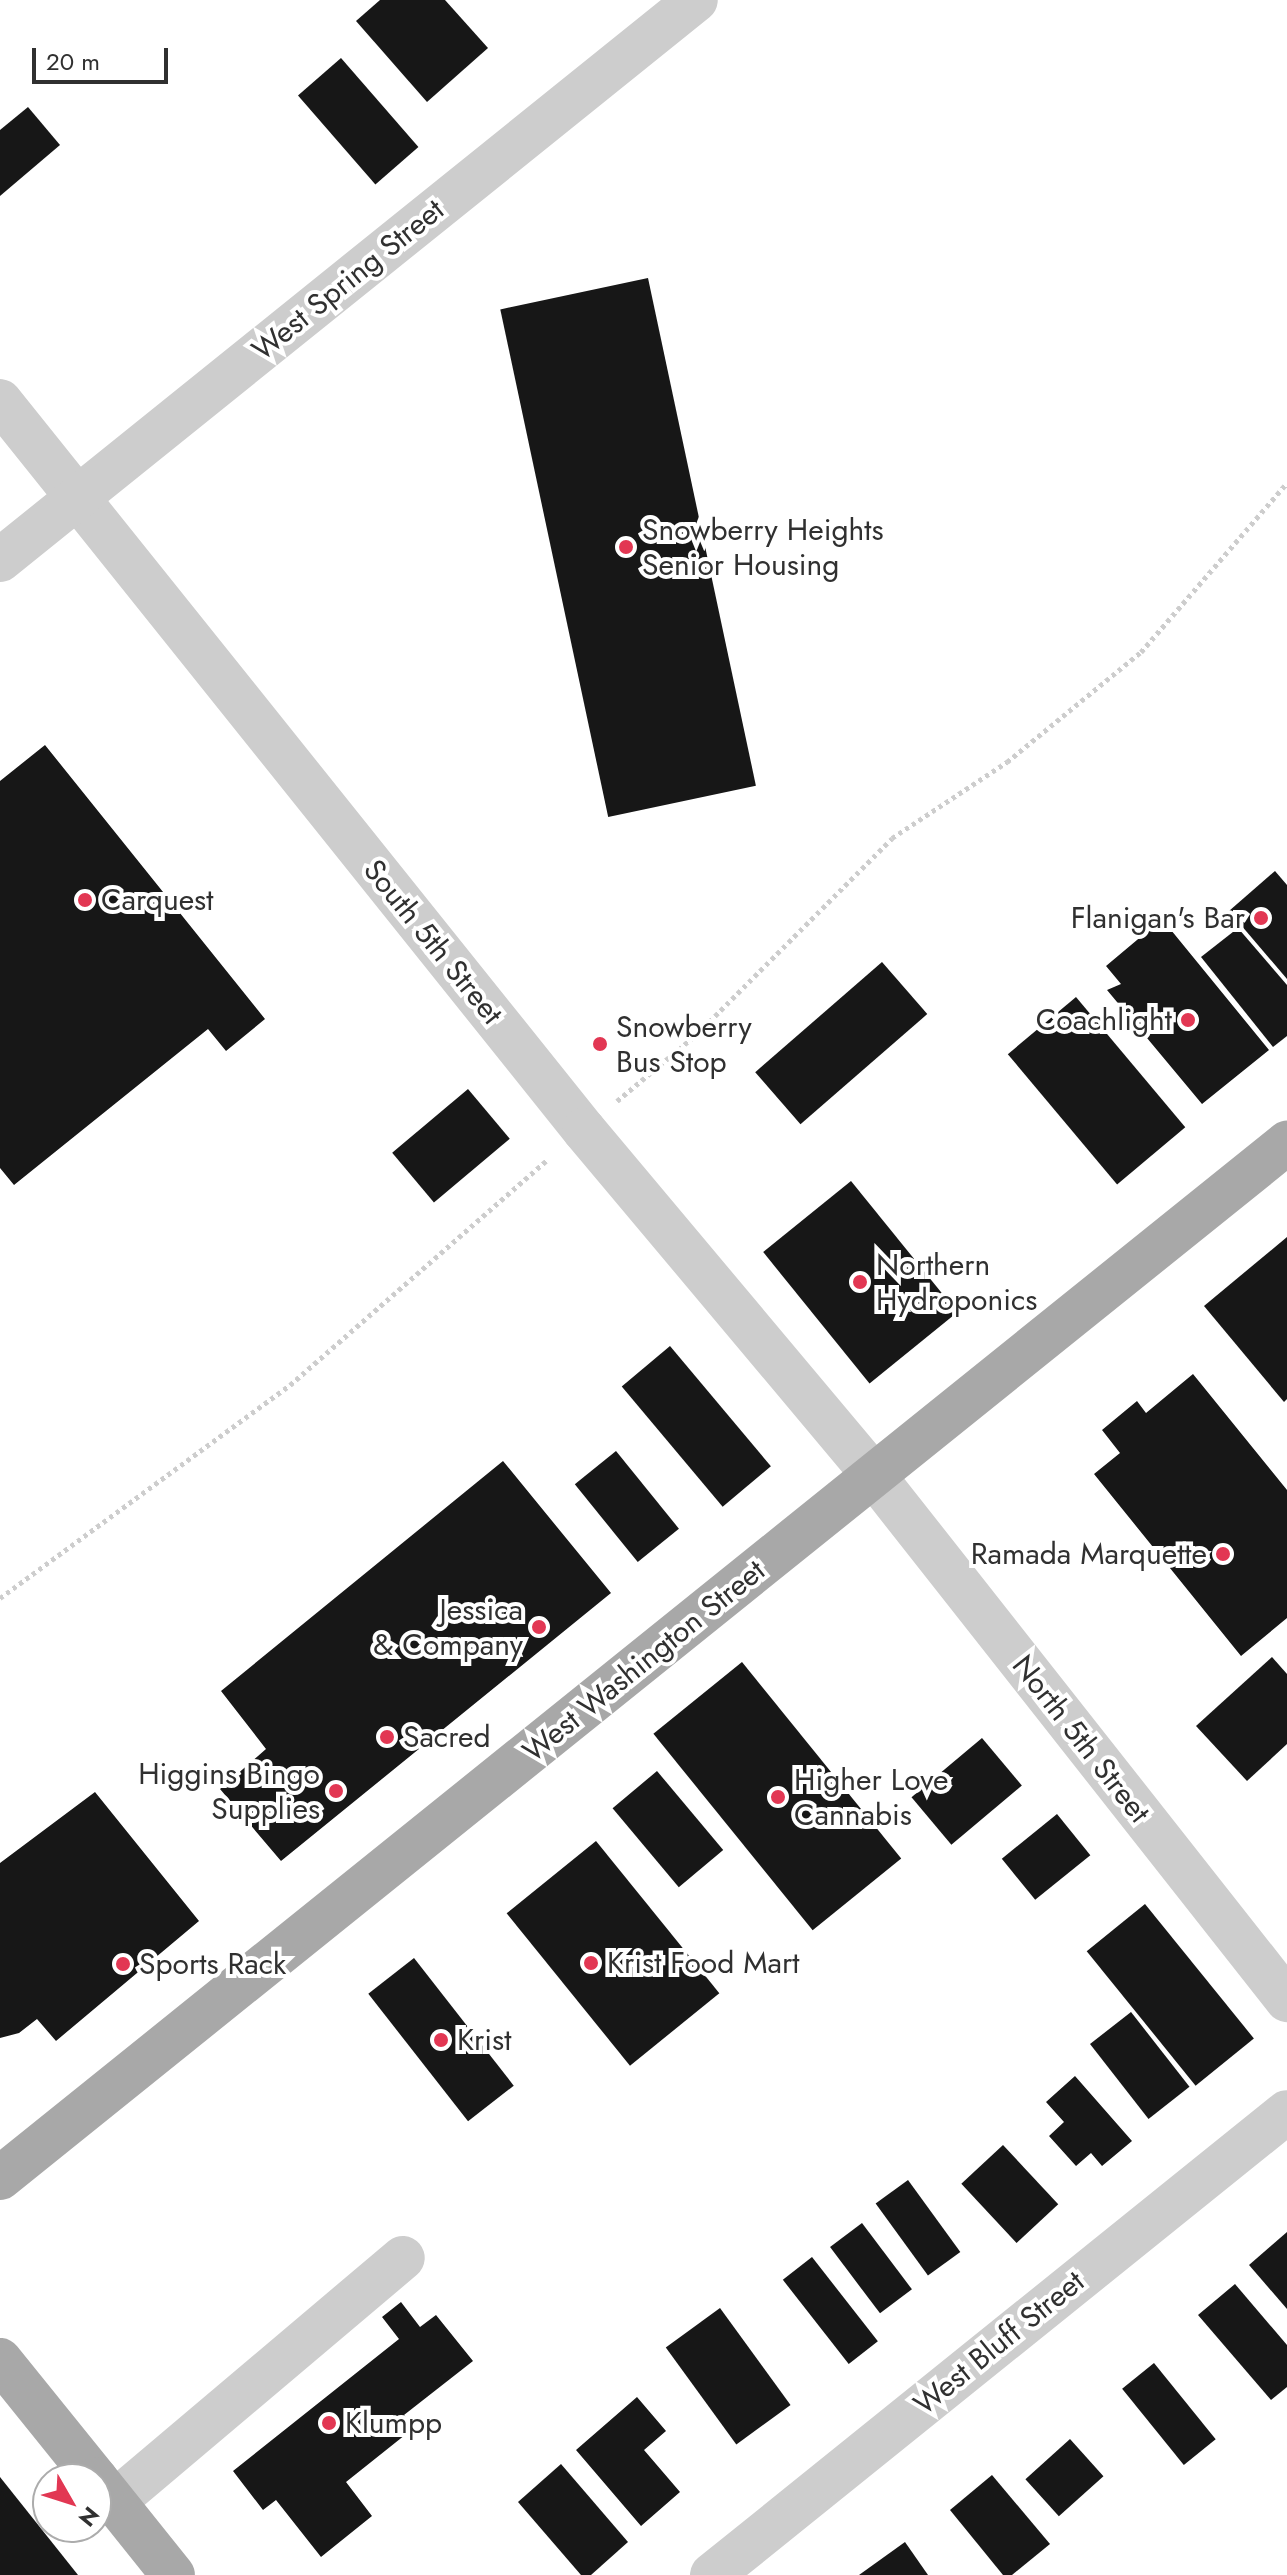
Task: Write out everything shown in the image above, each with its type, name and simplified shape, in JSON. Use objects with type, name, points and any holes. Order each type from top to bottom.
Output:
[{"type":"main road","name":"West Washington Street","points":[[0,2178],[1287,1143]]},
{"type":"main road","points":[[0,2360],[83,2463]]},
{"type":"main road","points":[[112,2499],[173,2575]]},
{"type":"street","name":"West Spring Street","points":[[0,560],[696,0]]},
{"type":"street","name":"South 5th Street","points":[[0,401],[584,1130],[875,1477]]},
{"type":"street","name":"North 5th Street","points":[[875,1477],[1287,2000]]},
{"type":"street","name":"West Bluff Street","points":[[712,2575],[1287,2112]]},
{"type":"street","points":[[112,2479],[403,2258]]},
{"type":"path","points":[[0,1598],[290,1385],[428,1260],[698,1033],[892,838],[1007,762],[1141,652],[1287,483]]},
{"type":"building","points":[[380,0],[445,0],[488,48],[427,102],[356,21]]},
{"type":"building","points":[[341,58],[418,147],[375,184],[298,95]]},
{"type":"building","points":[[28,107],[60,145],[0,196],[0,130]]},
{"type":"building","name":"Snowberry Heights Senior Housing","points":[[648,278],[756,786],[608,817],[500,309]]},
{"type":"building","name":"Carquest","points":[[45,745],[265,1019],[226,1051],[208,1029],[14,1185],[0,1168],[0,781]]},
{"type":"building","name":"Flanigan's Bar","points":[[1275,871],[1287,885],[1287,979],[1229,911]]},
{"type":"building","name":"Coachlight","points":[[1162,919],[1269,1050],[1202,1104],[1107,990],[1121,984],[1106,966]]},
{"type":"building","points":[[1238,928],[1287,985],[1287,1036],[1273,1047],[1201,957]]},
{"type":"building","points":[[882,962],[927,1014],[800,1124],[755,1072]]},
{"type":"building","points":[[1076,997],[1185,1127],[1117,1184],[1008,1054]]},
{"type":"building","points":[[468,1089],[510,1139],[434,1202],[392,1153]]},
{"type":"building","name":"Northern Hydroponics","points":[[851,1181],[957,1312],[870,1383],[763,1252]]},
{"type":"building","points":[[1287,1237],[1287,1399],[1284,1402],[1204,1306]]},
{"type":"building","points":[[670,1346],[771,1466],[723,1507],[622,1386]]},
{"type":"building","name":"Ramada Marquette","points":[[1193,1374],[1287,1490],[1287,1618],[1241,1656],[1094,1474],[1120,1453],[1102,1430],[1137,1401],[1146,1413]]},
{"type":"building","points":[[616,1451],[679,1529],[638,1562],[575,1484]]},
{"type":"building","points":[[503,1461],[611,1593],[281,1861],[220,1789],[266,1749],[221,1691]]},
{"type":"building","points":[[1272,1657],[1287,1674],[1287,1744],[1247,1781],[1196,1726]]},
{"type":"building","name":"Higher Love Cannabis","points":[[742,1662],[901,1859],[813,1930],[653,1734]]},
{"type":"building","points":[[982,1738],[1022,1785],[951,1845],[912,1797]]},
{"type":"building","points":[[657,1771],[723,1850],[679,1887],[613,1808]]},
{"type":"building","points":[[95,1792],[199,1921],[56,2041],[37,2019],[19,2033],[0,2038],[0,1863]]},
{"type":"building","points":[[1057,1814],[1090,1855],[1035,1900],[1002,1859]]},
{"type":"building","points":[[596,1841],[719,1993],[630,2066],[507,1913]]},
{"type":"building","points":[[1145,1904],[1254,2038],[1196,2086],[1087,1951]]},
{"type":"building","name":"Krist","points":[[414,1958],[514,2086],[468,2121],[368,1994]]},
{"type":"building","points":[[1131,2012],[1189,2087],[1149,2119],[1090,2044]]},
{"type":"building","points":[[1075,2076],[1132,2141],[1102,2166],[1091,2153],[1076,2166],[1049,2136],[1064,2122],[1046,2102]]},
{"type":"building","points":[[1003,2145],[1058,2204],[1017,2243],[961,2184]]},
{"type":"building","points":[[908,2180],[960,2252],[928,2276],[876,2204]]},
{"type":"building","points":[[862,2223],[912,2289],[880,2313],[830,2247]]},
{"type":"building","points":[[1287,2232],[1287,2309],[1249,2265]]},
{"type":"building","points":[[812,2257],[878,2341],[849,2364],[783,2280]]},
{"type":"building","points":[[1235,2284],[1287,2345],[1287,2387],[1271,2400],[1198,2315]]},
{"type":"building","points":[[401,2302],[420,2327],[436,2315],[473,2361],[404,2415],[415,2427],[346,2482],[372,2516],[321,2557],[276,2500],[263,2510],[233,2471],[399,2339],[382,2317]]},
{"type":"building","points":[[720,2308],[791,2405],[736,2444],[666,2347]]},
{"type":"building","points":[[1154,2363],[1216,2439],[1184,2465],[1122,2389]]},
{"type":"building","points":[[637,2397],[666,2431],[644,2450],[680,2492],[641,2526],[576,2450]]},
{"type":"building","points":[[1070,2439],[1103,2476],[1059,2516],[1025,2479]]},
{"type":"building","points":[[561,2464],[628,2542],[591,2575],[581,2575],[518,2502]]},
{"type":"building","points":[[992,2475],[1050,2544],[1012,2575],[1003,2575],[950,2510]]},
{"type":"building","points":[[0,2477],[32,2517],[32,2543],[53,2543],[78,2575],[0,2575]]},
{"type":"building","points":[[905,2542],[928,2575],[859,2575]]},
{"type":"place","name":"Snowberry Heights Senior Housing","points":[[626,547]]},
{"type":"place","name":"Carquest","points":[[85,900]]},
{"type":"place","name":"Flanigan's Bar","points":[[1261,918]]},
{"type":"place","name":"Coachlight","points":[[1188,1020]]},
{"type":"place","name":"Snowberry Bus Stop","points":[[600,1044]]},
{"type":"place","name":"Northern Hydroponics","points":[[860,1282]]},
{"type":"place","name":"Ramada Marquette","points":[[1223,1554]]},
{"type":"place","name":"Jessica & Company","points":[[539,1627]]},
{"type":"place","name":"Sacred","points":[[387,1737]]},
{"type":"place","name":"Higgins Bingo Supplies","points":[[336,1791]]},
{"type":"place","name":"Higher Love Cannabis","points":[[778,1797]]},
{"type":"place","name":"Krist Food Mart","points":[[591,1963]]},
{"type":"place","name":"Sports Rack","points":[[123,1964]]},
{"type":"place","name":"Krist","points":[[441,2040]]},
{"type":"place","name":"Klumpp","points":[[329,2423]]}]
